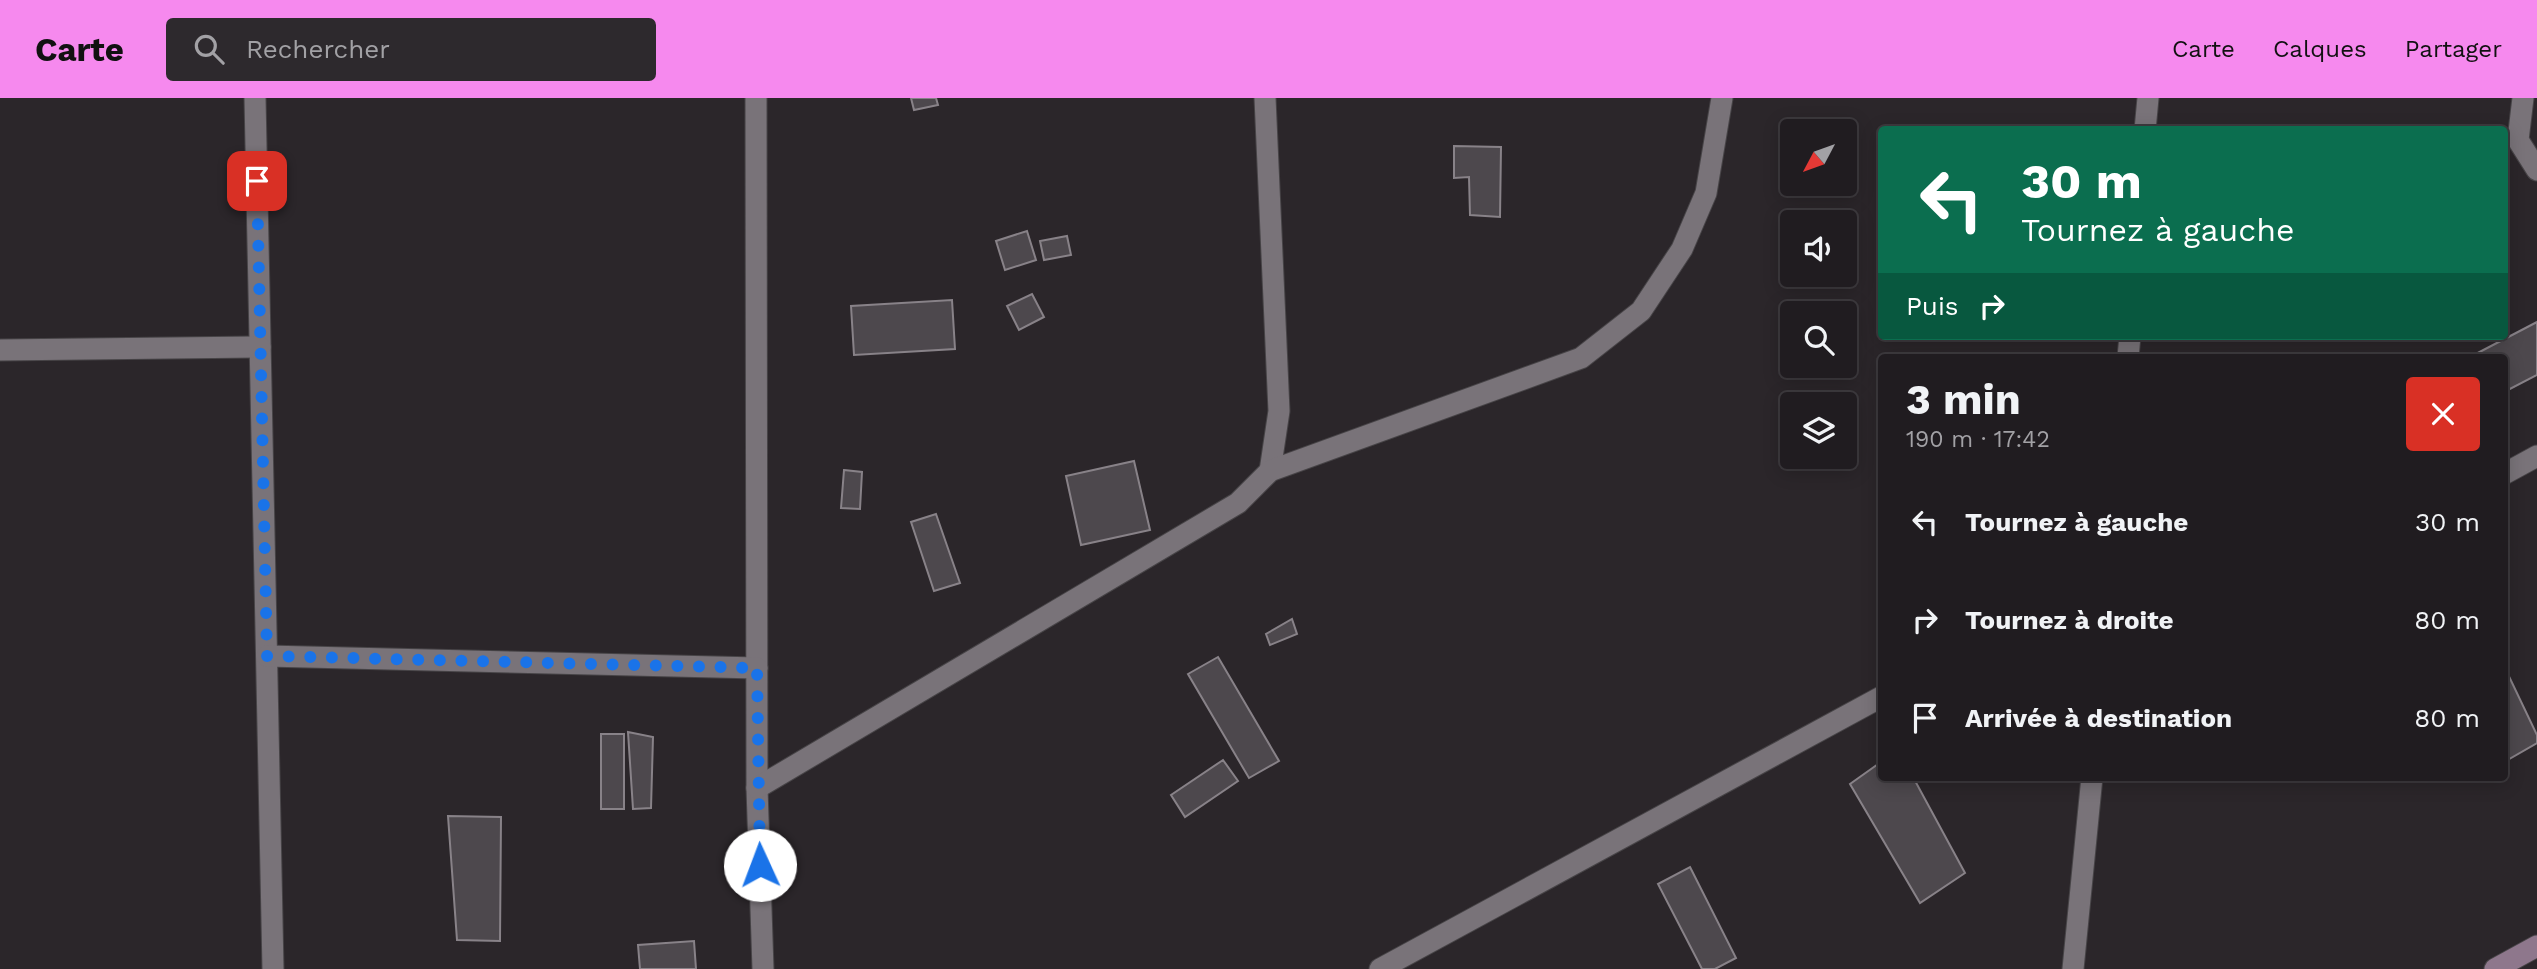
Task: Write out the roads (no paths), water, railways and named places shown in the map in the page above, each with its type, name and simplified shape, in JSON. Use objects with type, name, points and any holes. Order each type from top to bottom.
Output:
[{"type":"street","points":[[255,98],[273,969]]},
{"type":"street","points":[[757,98],[757,788],[763,969]]},
{"type":"street","points":[[1265,98],[1279,411],[1270,471]]},
{"type":"street","points":[[757,788],[1238,503],[1270,471],[1581,358],[1641,311],[1682,249],[1706,193],[1722,98]]},
{"type":"street","points":[[2146,126],[2148,98]]},
{"type":"street","points":[[2523,98],[2518,140],[2537,170]]},
{"type":"street","points":[[0,350],[260,346]]},
{"type":"street","points":[[2508,472],[2537,456]]},
{"type":"street","points":[[267,656],[757,668]]},
{"type":"street","points":[[1380,969],[1878,699]]},
{"type":"street","points":[[2073,969],[2092,781]]},
{"type":"street","points":[[2495,969],[2537,946]]}]
